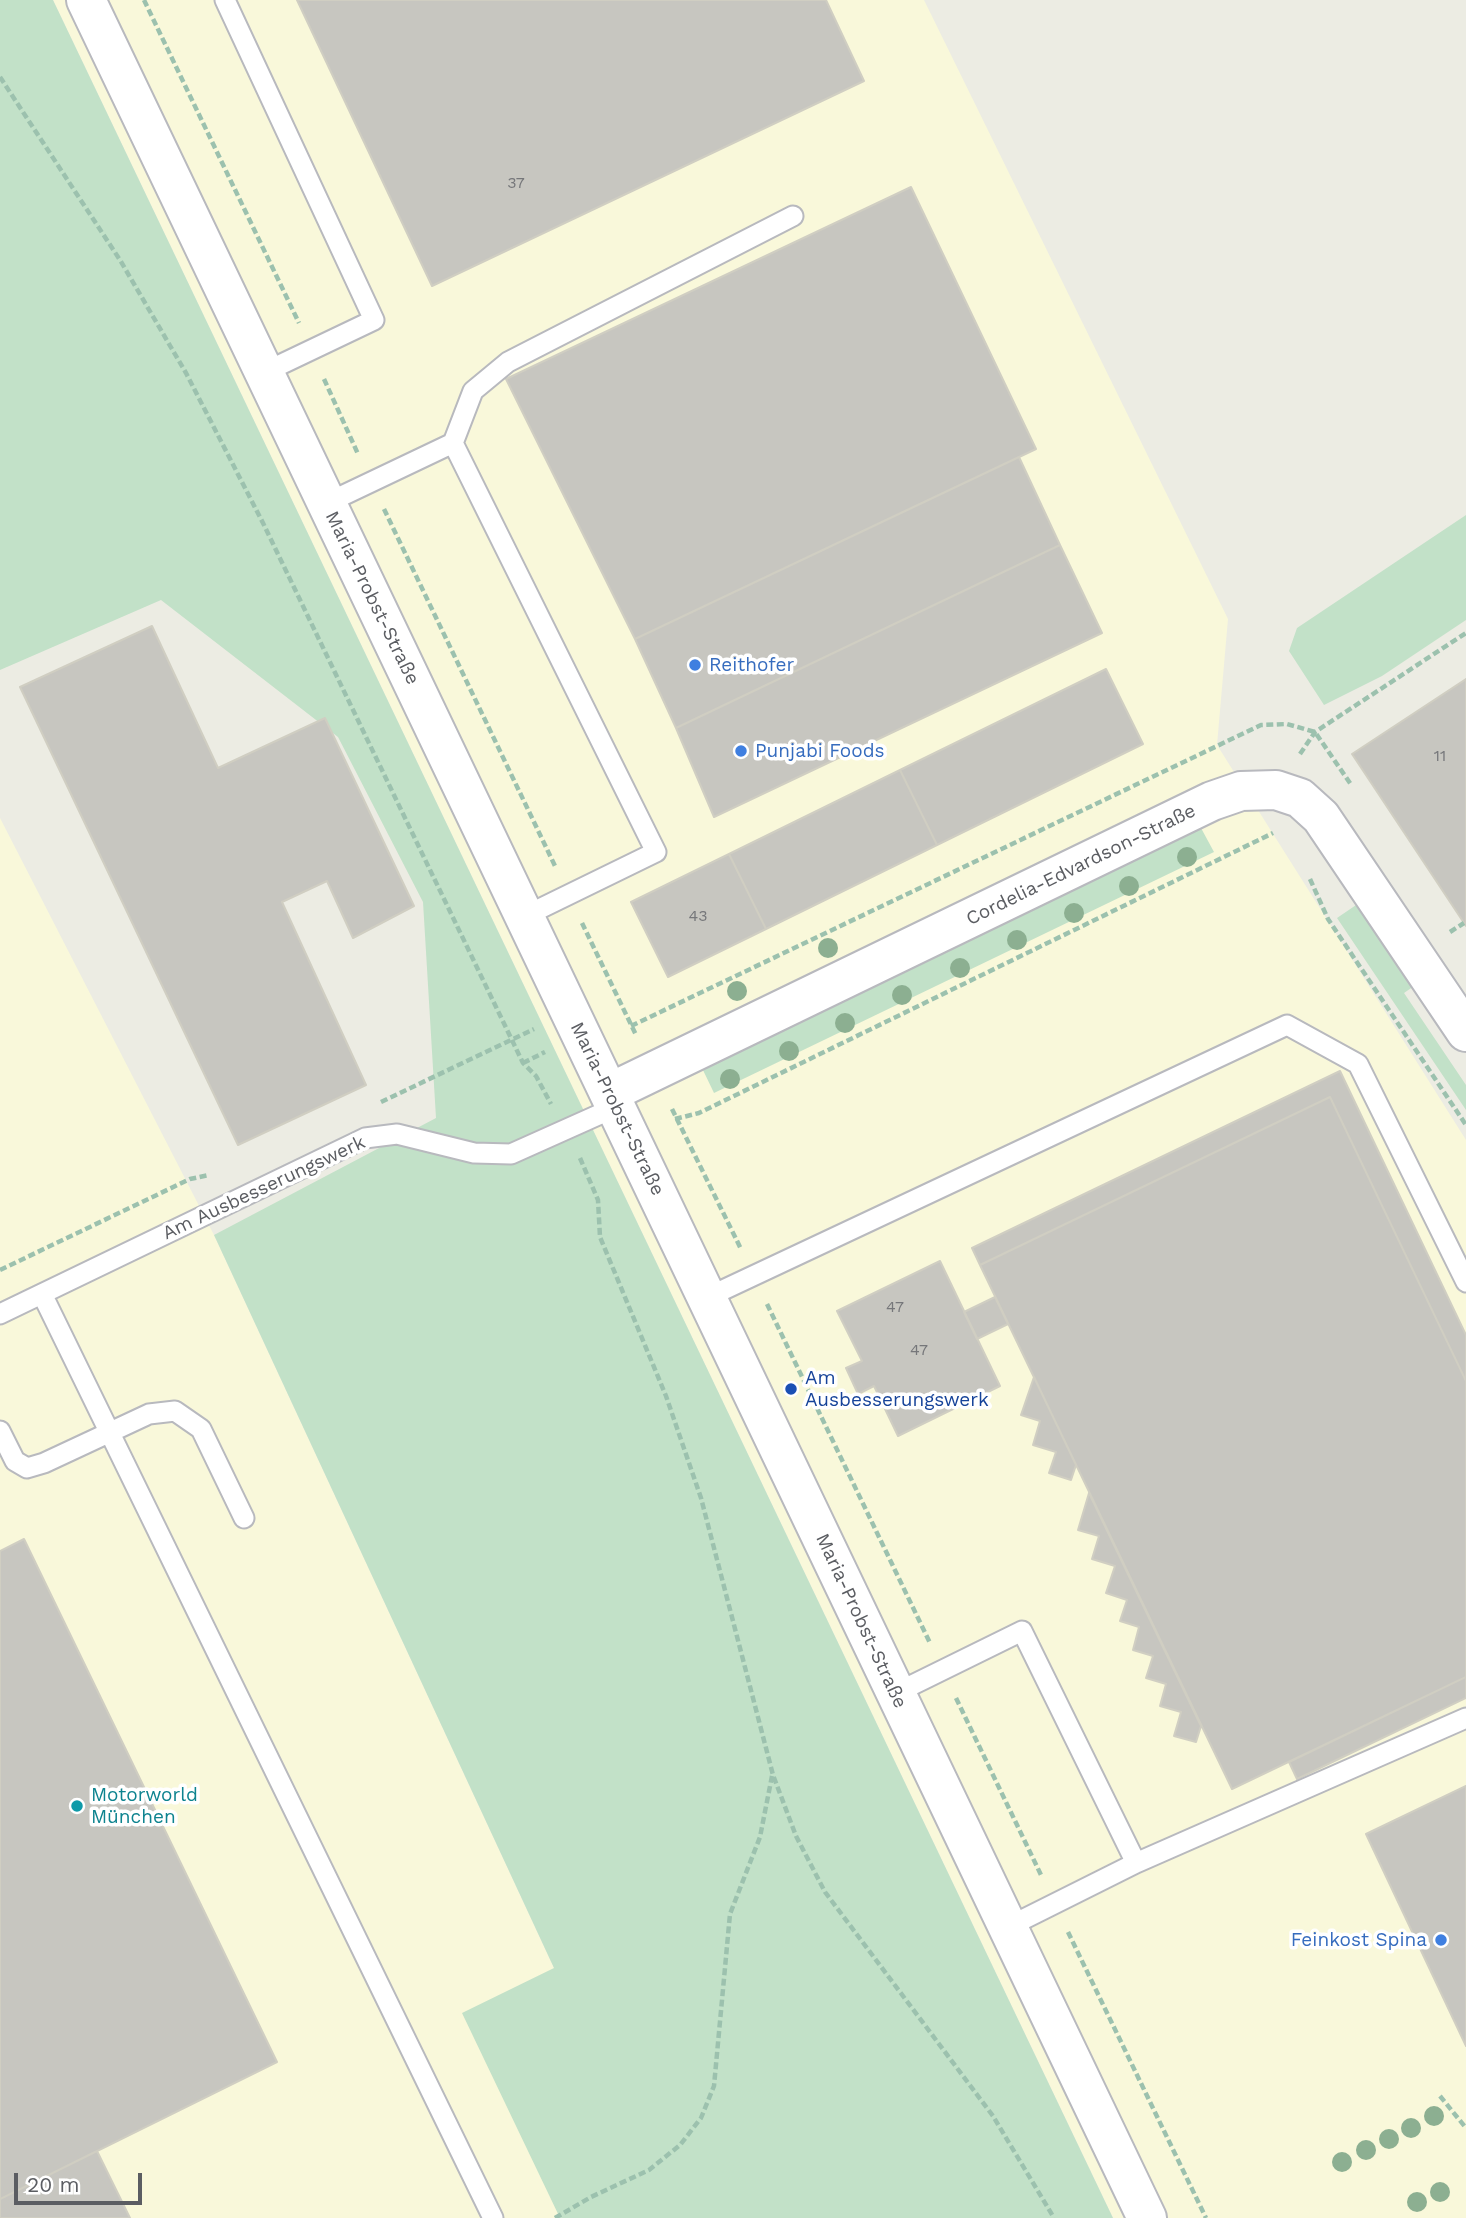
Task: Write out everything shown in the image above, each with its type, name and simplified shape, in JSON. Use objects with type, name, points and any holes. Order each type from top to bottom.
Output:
[{"type":"street","name":"Maria-Probst-Straße","points":[[86,0],[1147,2218]]},
{"type":"street","name":"Cordelia-Edvardson-Straße","points":[[612,1100],[1212,802],[1241,791],[1276,790],[1300,798],[1321,817],[1466,1032]]},
{"type":"lane","points":[[225,0],[374,320],[265,373]]},
{"type":"lane","points":[[327,503],[453,443],[473,391],[508,362],[793,216]]},
{"type":"lane","points":[[453,443],[656,852],[525,916]]},
{"type":"lane","points":[[706,1298],[1287,1025],[1358,1064],[1466,1282]]},
{"type":"lane","name":"Am Ausbesserungswerk","points":[[0,1314],[365,1138],[397,1134],[474,1153],[511,1154],[612,1100]]},
{"type":"lane","points":[[42,1294],[493,2218]]},
{"type":"lane","points":[[0,1431],[15,1461],[27,1468],[44,1463],[149,1414],[175,1410],[201,1429],[244,1518]]},
{"type":"lane","points":[[896,1693],[1021,1631],[1136,1863]]},
{"type":"lane","points":[[1008,1927],[1136,1863],[1466,1718]]},
{"type":"path","points":[[1276,790],[1315,732],[1466,634]]},
{"type":"path","points":[[676,1118],[699,1113],[1278,832]]},
{"type":"path","points":[[1307,873],[1328,919],[1466,1125]]},
{"type":"path","points":[[1450,932],[1464,923]]},
{"type":"path","points":[[555,2218],[591,2197],[649,2170],[680,2145],[701,2118],[713,2086],[730,1914],[760,1837],[772,1775]]},
{"type":"path","points":[[1440,2096],[1466,2128]]},
{"type":"shaded area","points":[[0,0],[53,0],[1113,2218],[560,2218],[462,2013],[554,1968],[214,1235],[436,1118],[423,902],[338,737],[161,600],[0,670]]},
{"type":"shaded area","points":[[53,0],[924,0],[1228,619],[1217,745],[1466,1140],[1466,2218],[1113,2218]]},
{"type":"shaded area","points":[[1466,515],[1466,620],[1382,676],[1324,705],[1289,651],[1297,628]]},
{"type":"shaded area","points":[[0,818],[214,1235],[554,1968],[675,2218],[0,2218]]},
{"type":"shaded area","points":[[1201,828],[1214,852],[714,1093],[702,1068]]},
{"type":"shaded area","points":[[1362,901],[1417,984],[1404,993],[1466,1085],[1466,1110],[1337,918]]},
{"type":"building","points":[[297,0],[826,0],[864,81],[432,286]]},
{"type":"building","points":[[911,187],[1036,449],[635,639],[506,379]]},
{"type":"building","points":[[1019,457],[1060,545],[676,728],[635,639]]},
{"type":"building","points":[[1060,545],[1102,633],[714,817],[676,728]]},
{"type":"building","points":[[152,626],[218,768],[325,718],[414,906],[353,938],[327,881],[282,902],[366,1085],[238,1145],[20,687]]},
{"type":"building","points":[[1106,669],[1143,744],[937,845],[900,770]]},
{"type":"building","points":[[1466,679],[1466,926],[1352,754]]},
{"type":"building","points":[[900,770],[937,845],[766,929],[729,854]]},
{"type":"building","points":[[729,854],[766,929],[668,977],[631,902]]},
{"type":"building","points":[[1340,1071],[1466,1335],[1466,1381],[1330,1097],[980,1265],[972,1248]]},
{"type":"building","points":[[1330,1097],[1466,1381],[1466,1677],[1232,1789],[980,1265]]},
{"type":"building","points":[[940,1261],[1000,1386],[898,1436],[874,1386],[858,1394],[846,1368],[862,1361],[837,1311]]},
{"type":"building","points":[[995,1297],[1008,1324],[977,1339],[964,1312]]},
{"type":"building","points":[[1034,1377],[1076,1465],[1071,1480],[1049,1473],[1056,1452],[1033,1445],[1040,1421],[1021,1415]]},
{"type":"building","points":[[1089,1493],[1201,1726],[1196,1742],[1174,1736],[1181,1712],[1160,1706],[1166,1684],[1146,1678],[1153,1656],[1133,1650],[1139,1627],[1120,1621],[1127,1600],[1106,1593],[1115,1566],[1092,1559],[1099,1536],[1078,1530]]},
{"type":"building","name":"Motorworld München","points":[[24,1539],[277,2062],[0,2199],[0,1551]]},
{"type":"building","points":[[1466,1677],[1466,1698],[1297,1779],[1289,1762]]},
{"type":"building","name":"Feinkost Spina","points":[[1466,1786],[1466,2046],[1366,1834]]},
{"type":"building","points":[[97,2151],[130,2218],[0,2218],[0,2199]]},
{"type":"place","name":"Reithofer","points":[[695,665]]},
{"type":"place","name":"Punjabi Foods","points":[[741,751]]},
{"type":"place","name":"Am Ausbesserungswerk","points":[[791,1389]]},
{"type":"place","name":"Motorworld München","points":[[77,1806]]},
{"type":"place","name":"Feinkost Spina","points":[[1441,1940]]}]
